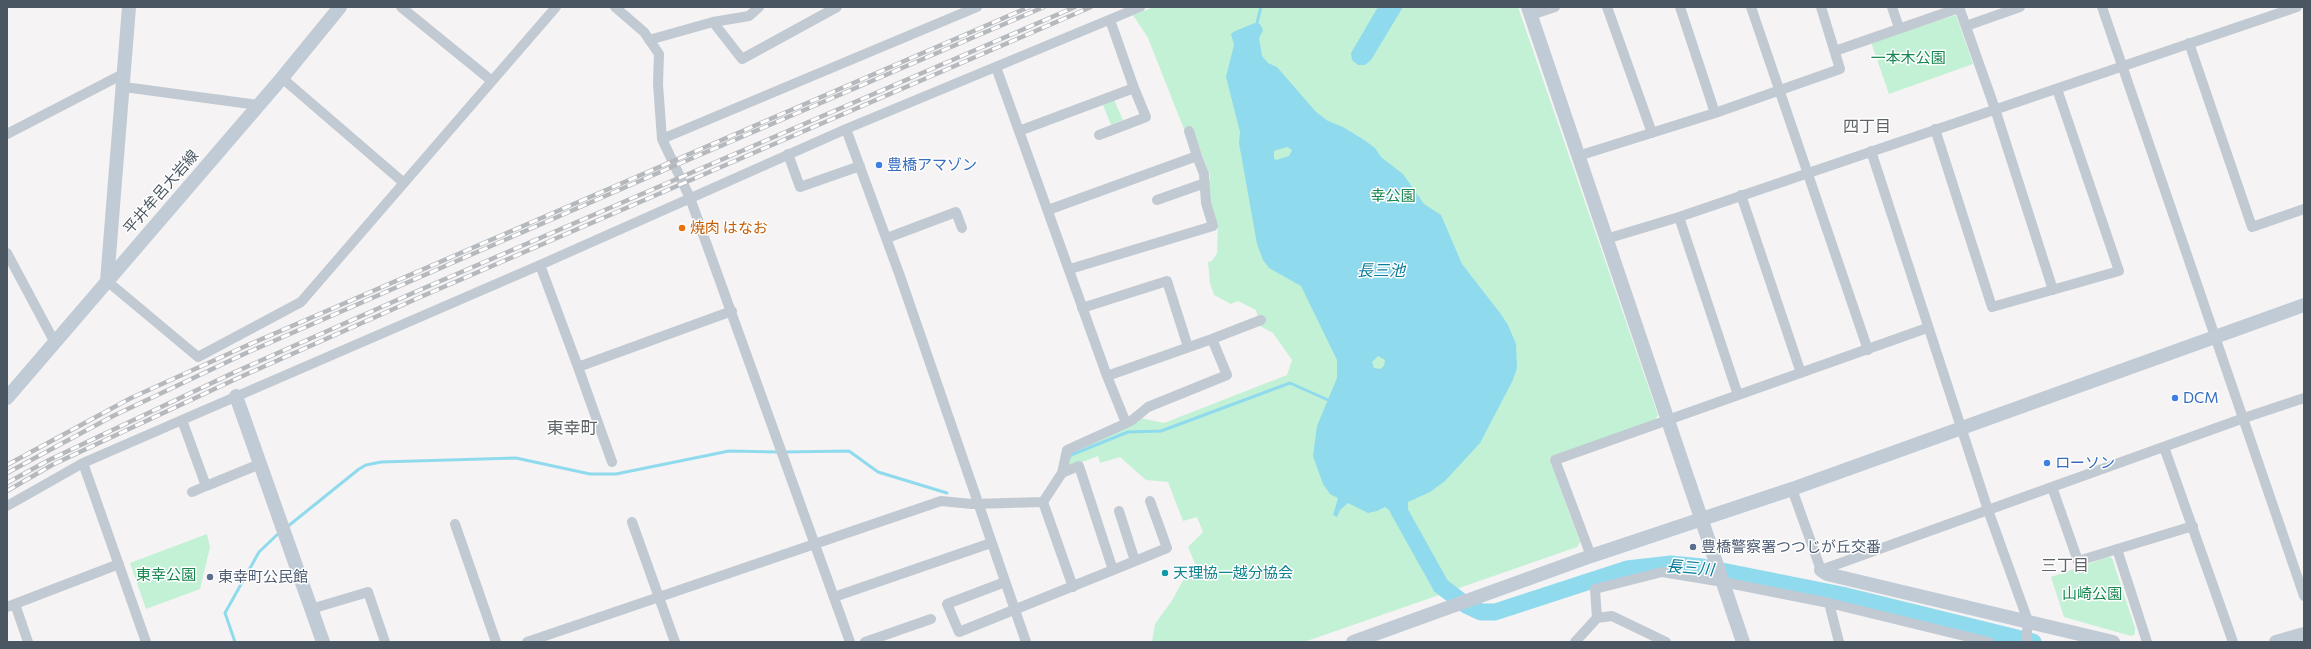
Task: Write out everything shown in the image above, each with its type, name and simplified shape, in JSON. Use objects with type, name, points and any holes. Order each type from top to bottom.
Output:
[{"type":"street","points":[[130,7],[107,281],[198,357],[301,302],[556,7]]},
{"type":"street","name":"平井牟呂大岩線","points":[[7,398],[282,78],[340,7]]},
{"type":"street","points":[[401,7],[492,81]]},
{"type":"street","points":[[615,7],[644,32],[659,54],[658,84],[662,140],[690,198],[732,311],[850,642]]},
{"type":"street","points":[[649,40],[713,22],[749,16],[759,7]]},
{"type":"street","points":[[713,22],[742,59],[837,7]]},
{"type":"street","points":[[662,140],[977,7]]},
{"type":"street","points":[[7,506],[84,464],[236,396],[540,265],[846,128],[1140,7]]},
{"type":"street","points":[[1555,7],[1530,11],[1743,642]]},
{"type":"street","points":[[1607,7],[1652,133]]},
{"type":"street","points":[[1680,7],[1715,113]]},
{"type":"street","points":[[1751,7],[1868,350]]},
{"type":"street","points":[[1578,156],[1715,113],[1840,69],[1821,7]]},
{"type":"street","points":[[1892,7],[1899,28]]},
{"type":"street","points":[[1966,26],[2020,7]]},
{"type":"street","points":[[2102,7],[2304,596]]},
{"type":"street","points":[[1606,239],[1679,217],[1807,172],[2297,7]]},
{"type":"street","points":[[1835,51],[1959,8],[1995,109],[2054,290]]},
{"type":"street","points":[[1099,135],[1146,117],[1110,20]]},
{"type":"street","points":[[2189,43],[2252,227],[2304,209]]},
{"type":"street","points":[[996,67],[1070,269],[1082,308],[1126,423]]},
{"type":"street","points":[[282,78],[404,183]]},
{"type":"street","points":[[7,134],[124,80],[258,105]]},
{"type":"street","points":[[1019,131],[1134,88]]},
{"type":"street","points":[[1935,129],[1992,307],[2119,271],[2057,89]]},
{"type":"street","points":[[846,128],[886,238],[1026,642]]},
{"type":"street","points":[[1070,269],[1213,226],[1206,203],[1204,174],[1189,131]]},
{"type":"street","points":[[1871,151],[1960,427],[2028,621],[2026,642]]},
{"type":"street","points":[[788,154],[800,187],[860,166]]},
{"type":"street","points":[[1048,210],[1197,156]]},
{"type":"street","points":[[1157,200],[1205,183]]},
{"type":"street","points":[[1741,195],[1801,373]]},
{"type":"street","points":[[886,238],[956,212],[962,228]]},
{"type":"street","points":[[1679,217],[1738,395]]},
{"type":"street","points":[[7,253],[54,342]]},
{"type":"street","points":[[540,265],[612,462]]},
{"type":"street","points":[[1082,308],[1167,281],[1188,347]]},
{"type":"street","points":[[1354,642],[1590,556],[1792,489],[1960,427],[2304,305]]},
{"type":"street","points":[[578,367],[732,311]]},
{"type":"street","points":[[1107,376],[1212,340],[1261,320]]},
{"type":"street","points":[[1590,556],[1556,460],[1927,328]]},
{"type":"street","points":[[1043,502],[1062,473],[1067,450],[1126,423],[1148,407],[1227,375],[1212,340]]},
{"type":"street","points":[[236,396],[323,642]]},
{"type":"street","points":[[1821,570],[2244,418],[2304,398]]},
{"type":"street","points":[[182,420],[206,486]]},
{"type":"street","points":[[2164,447],[2233,642]]},
{"type":"street","points":[[84,464],[146,642]]},
{"type":"street","points":[[192,492],[260,464]]},
{"type":"street","points":[[1062,473],[1080,466],[1114,570]]},
{"type":"street","points":[[2052,487],[2078,561],[2193,526]]},
{"type":"street","points":[[1792,489],[1821,570],[1827,574],[2113,642]]},
{"type":"street","points":[[1005,582],[947,604],[959,632],[1015,611],[1167,548],[1150,501]]},
{"type":"street","points":[[527,642],[815,543],[941,502],[1043,502]]},
{"type":"street","points":[[1043,502],[1072,587]]},
{"type":"street","points":[[1119,511],[1135,561]]},
{"type":"street","points":[[632,522],[675,642]]},
{"type":"street","points":[[455,524],[496,642]]},
{"type":"street","points":[[834,597],[991,543]]},
{"type":"street","points":[[2117,549],[2148,642]]},
{"type":"street","points":[[28,642],[11,605],[119,564]]},
{"type":"street","points":[[1597,618],[1594,589],[1629,579],[1662,572],[1723,582],[1829,604],[1989,642]]},
{"type":"street","points":[[311,609],[368,592],[385,642]]},
{"type":"street","points":[[1829,604],[1839,642]]},
{"type":"street","points":[[1575,642],[1597,618],[1612,616],[1666,642]]},
{"type":"street","points":[[865,642],[931,619]]},
{"type":"street","points":[[2276,642],[2304,634]]},
{"type":"green space","name":"幸公園","points":[[1154,7],[1518,7],[1658,415],[1655,420],[1549,458],[1580,542],[1577,547],[1304,642],[1152,642],[1155,624],[1171,602],[1184,579],[1196,566],[1188,547],[1203,532],[1197,517],[1183,521],[1168,482],[1146,480],[1120,457],[1100,463],[1098,456],[1067,468],[1071,452],[1140,418],[1164,423],[1287,375],[1292,360],[1273,333],[1260,326],[1256,310],[1238,301],[1231,304],[1214,295],[1210,283],[1208,262],[1212,261],[1217,253],[1218,229],[1210,201],[1210,175],[1192,128],[1184,129],[1148,38],[1133,15]]},
{"type":"green space","name":"一本木公園","points":[[1956,15],[1973,64],[1889,94],[1871,42]]},
{"type":"green space","points":[[1114,100],[1123,120],[1111,125],[1103,105]]},
{"type":"green space","name":"東幸公園","points":[[207,534],[210,547],[200,589],[146,609],[130,563]]},
{"type":"green space","name":"山崎公園","points":[[2108,557],[2112,558],[2135,628],[2135,634],[2131,636],[2064,617],[2051,577]]},
{"type":"water","points":[[1378,7],[1403,7],[1371,60],[1365,65],[1358,65],[1352,60],[1351,53]]},
{"type":"water","name":"長三池","points":[[1255,23],[1260,24],[1263,30],[1259,38],[1262,56],[1268,63],[1277,67],[1316,112],[1328,121],[1343,127],[1375,148],[1381,157],[1403,174],[1424,204],[1441,215],[1462,264],[1500,313],[1508,325],[1516,344],[1517,368],[1513,380],[1480,443],[1445,481],[1430,492],[1408,502],[1408,509],[1394,514],[1385,507],[1368,513],[1348,503],[1340,510],[1337,517],[1333,515],[1338,498],[1330,494],[1323,484],[1313,456],[1317,426],[1337,378],[1337,360],[1301,286],[1269,268],[1263,260],[1257,244],[1239,143],[1240,132],[1226,77],[1234,45],[1231,34]],"holes":[[[1287,147],[1292,150],[1289,156],[1276,160],[1274,158],[1274,151]],[[1378,356],[1385,360],[1384,366],[1380,369],[1374,368],[1372,362]]]},
{"type":"waterway","points":[[1257,23],[1261,7]]},
{"type":"waterway","points":[[1069,458],[1071,455],[1128,432],[1161,431],[1290,383],[1328,400]]},
{"type":"waterway","points":[[287,527],[359,469],[366,465],[381,462],[516,458],[590,474],[616,474],[729,451],[778,452]]},
{"type":"waterway","points":[[784,452],[849,451],[878,472],[947,493]]},
{"type":"waterway","name":"長三川","points":[[1398,509],[1441,586],[1466,605],[1481,612],[1495,612],[1627,569],[1671,564],[1702,567],[1842,595],[2033,642]]},
{"type":"waterway","points":[[235,642],[225,613],[259,552],[280,532]]},
{"type":"railway","points":[[7,465],[131,398],[248,345],[1029,7]]},
{"type":"railway","points":[[7,473],[113,416],[244,354],[667,169],[1044,7]]},
{"type":"railway","points":[[7,483],[49,460],[235,372],[422,289],[1075,7]]},
{"type":"railway","points":[[7,491],[52,465],[238,378],[425,295],[1091,7]]},
{"type":"place","name":"豊橋アマゾン","points":[[879,165]]},
{"type":"place","name":"焼肉 はなお","points":[[682,228]]},
{"type":"place","name":"DCM","points":[[2175,398]]},
{"type":"place","name":"ローソン","points":[[2047,463]]},
{"type":"place","name":"豊橋警察署つつじが丘交番","points":[[1693,547]]},
{"type":"place","name":"天理協一越分協会","points":[[1165,573]]},
{"type":"place","name":"東幸町公民館","points":[[210,577]]},
{"type":"district","name":"四丁目","points":[[1867,127]]},
{"type":"district","name":"東幸町","points":[[572,428]]},
{"type":"district","name":"三丁目","points":[[2065,566]]}]
